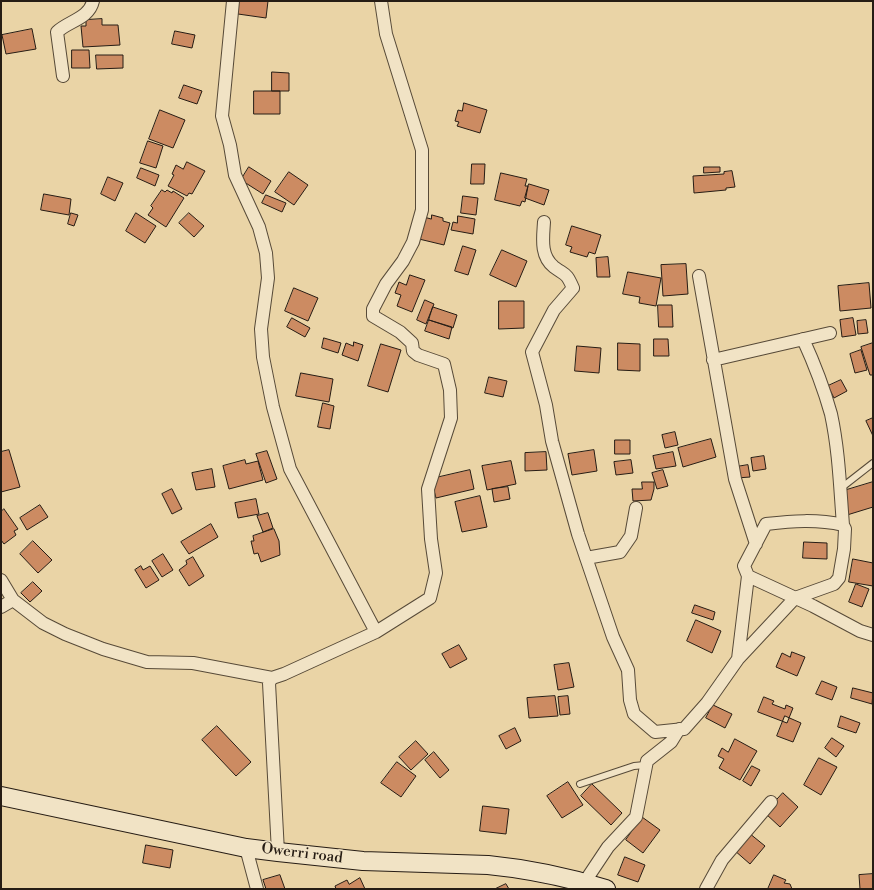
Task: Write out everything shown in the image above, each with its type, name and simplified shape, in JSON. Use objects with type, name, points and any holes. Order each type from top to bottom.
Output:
[{"type":"main road","name":"Owerri road","points":[[1,796],[246,848],[363,861],[488,865],[547,874],[606,889]]},
{"type":"street","points":[[63,76],[56,32],[63,26],[89,11],[93,1]]},
{"type":"street","points":[[233,1],[222,116],[230,145],[235,175],[259,228],[266,253],[268,278],[261,329],[263,357],[273,407],[290,468],[376,632]]},
{"type":"street","points":[[1,580],[13,600],[43,623],[65,634],[125,656],[147,662],[193,663],[272,678],[376,632],[430,598],[436,573],[431,538],[428,489],[451,418],[450,390],[444,364],[418,355],[413,351],[412,343],[400,332],[372,316],[373,309],[386,284],[403,261],[413,242],[422,210],[422,150],[386,34],[381,1]]},
{"type":"street","points":[[544,222],[542,248],[552,266],[567,275],[573,288],[554,310],[532,352],[546,406],[552,441],[586,558],[612,637],[628,670],[630,700],[634,714],[655,732],[684,729],[707,703],[738,659],[795,598],[834,584],[839,578],[844,549],[845,529],[843,524],[841,488],[831,415],[823,388],[803,339]]},
{"type":"street","points":[[699,276],[735,479],[756,544]]},
{"type":"street","points":[[713,360],[830,333]]},
{"type":"street","points":[[586,558],[620,552],[631,536],[636,508]]},
{"type":"street","points":[[738,659],[748,576],[744,566],[766,524],[793,521],[828,521],[843,524]]},
{"type":"street","points":[[748,576],[860,631],[873,635]]},
{"type":"street","points":[[1,607],[13,600]]},
{"type":"street","points":[[272,678],[269,683],[278,852]]},
{"type":"street","points":[[584,883],[608,847],[636,817],[645,765],[649,758],[671,742],[679,729]]},
{"type":"street","points":[[706,889],[722,860],[770,802]]},
{"type":"street","points":[[246,848],[257,889]]},
{"type":"lane","points":[[841,488],[873,463]]},
{"type":"lane","points":[[580,784],[634,766],[645,765]]},
{"type":"building","points":[[233,1],[268,1],[266,18],[231,13]]},
{"type":"building","points":[[102,19],[102,25],[118,25],[120,45],[83,47],[81,26],[86,26],[86,20]]},
{"type":"building","points":[[32,29],[36,49],[6,54],[2,35]]},
{"type":"building","points":[[175,31],[195,35],[192,48],[172,44]]},
{"type":"building","points":[[72,50],[89,50],[90,68],[72,68]]},
{"type":"building","points":[[96,55],[123,55],[123,68],[97,69]]},
{"type":"building","points":[[272,72],[289,73],[289,91],[272,91]]},
{"type":"building","points":[[184,85],[202,91],[197,104],[179,98]]},
{"type":"building","points":[[254,91],[280,91],[280,114],[254,114]]},
{"type":"building","points":[[464,103],[487,110],[480,133],[457,126],[459,122],[455,121],[458,110],[462,111]]},
{"type":"building","points":[[160,110],[185,120],[173,148],[149,139]]},
{"type":"building","points":[[148,141],[163,146],[156,168],[140,163]]},
{"type":"building","points":[[187,162],[205,171],[192,194],[189,193],[187,196],[168,186],[174,175],[172,174],[176,165],[183,169]]},
{"type":"building","points":[[472,164],[485,164],[484,184],[471,184]]},
{"type":"building","points":[[249,167],[271,181],[263,194],[241,180]]},
{"type":"building","points":[[704,167],[720,167],[720,172],[704,173]]},
{"type":"building","points":[[141,168],[159,175],[155,186],[137,178]]},
{"type":"building","points":[[732,171],[735,187],[726,188],[726,190],[694,193],[693,176],[724,174],[724,172]]},
{"type":"building","points":[[289,172],[308,185],[294,205],[275,192]]},
{"type":"building","points":[[501,173],[527,179],[525,186],[528,186],[525,202],[522,201],[520,206],[495,200]]},
{"type":"building","points":[[108,177],[123,183],[115,201],[101,194]]},
{"type":"building","points":[[529,184],[549,190],[544,205],[525,198]]},
{"type":"building","points":[[162,190],[165,192],[167,190],[172,193],[173,191],[184,198],[166,227],[148,215],[153,208],[151,206]]},
{"type":"building","points":[[44,194],[71,199],[69,215],[41,210]]},
{"type":"building","points":[[266,195],[286,203],[282,212],[262,203]]},
{"type":"building","points":[[463,196],[478,198],[476,215],[461,213]]},
{"type":"building","points":[[71,213],[78,215],[74,226],[68,224]]},
{"type":"building","points":[[136,213],[156,226],[145,243],[126,231]]},
{"type":"building","points":[[189,213],[204,226],[194,237],[179,223]]},
{"type":"building","points":[[432,215],[443,218],[443,221],[450,223],[444,245],[419,239],[424,217],[431,219]]},
{"type":"building","points":[[458,216],[475,219],[473,234],[451,230],[453,222],[457,223]]},
{"type":"building","points":[[572,226],[601,235],[595,254],[589,252],[587,257],[570,252],[572,247],[566,245]]},
{"type":"building","points":[[463,246],[476,250],[468,275],[455,271]]},
{"type":"building","points":[[502,250],[527,261],[516,287],[490,275]]},
{"type":"building","points":[[608,257],[610,277],[597,277],[596,258]]},
{"type":"building","points":[[686,264],[688,294],[663,296],[661,265]]},
{"type":"building","points":[[628,272],[661,278],[656,306],[639,303],[640,297],[623,294]]},
{"type":"building","points":[[410,275],[425,280],[412,312],[397,306],[401,295],[395,293],[399,282],[406,285]]},
{"type":"building","points":[[869,283],[871,308],[840,311],[838,286]]},
{"type":"building","points":[[294,288],[318,298],[308,321],[285,311]]},
{"type":"building","points":[[425,300],[434,304],[426,324],[417,320]]},
{"type":"building","points":[[499,301],[524,301],[524,328],[499,329]]},
{"type":"building","points":[[658,305],[672,305],[673,327],[659,327]]},
{"type":"building","points":[[433,307],[457,315],[453,328],[429,320]]},
{"type":"building","points":[[292,318],[310,328],[305,337],[287,327]]},
{"type":"building","points":[[853,318],[856,335],[842,337],[840,320]]},
{"type":"building","points":[[429,320],[452,327],[449,339],[425,331]]},
{"type":"building","points":[[866,320],[868,333],[858,334],[857,321]]},
{"type":"building","points":[[324,338],[341,343],[338,353],[322,348]]},
{"type":"building","points":[[654,339],[668,339],[669,356],[654,356]]},
{"type":"building","points":[[354,342],[363,345],[358,361],[342,355],[346,343],[353,346]]},
{"type":"building","points":[[618,343],[640,344],[640,371],[618,370]]},
{"type":"building","points":[[873,343],[873,375],[870,375],[861,347]]},
{"type":"building","points":[[381,344],[401,350],[388,392],[368,386]]},
{"type":"building","points":[[577,346],[601,348],[599,373],[575,371]]},
{"type":"building","points":[[861,350],[867,370],[855,373],[850,354]]},
{"type":"building","points":[[301,373],[333,379],[329,402],[296,396]]},
{"type":"building","points":[[489,377],[507,381],[503,397],[485,393]]},
{"type":"building","points":[[841,380],[847,391],[834,398],[828,386]]},
{"type":"building","points":[[323,403],[334,406],[330,429],[318,427]]},
{"type":"building","points":[[873,418],[873,436],[866,421]]},
{"type":"building","points":[[675,432],[678,445],[665,448],[662,435]]},
{"type":"building","points":[[711,439],[716,457],[683,467],[678,448]]},
{"type":"building","points":[[615,440],[630,440],[630,454],[615,454]]},
{"type":"building","points":[[9,450],[20,487],[1,492],[1,452]]},
{"type":"building","points":[[594,450],[597,471],[572,475],[568,454]]},
{"type":"building","points":[[267,451],[277,479],[266,483],[256,454]]},
{"type":"building","points":[[546,452],[547,470],[525,471],[525,453]]},
{"type":"building","points":[[673,452],[676,466],[656,469],[653,456]]},
{"type":"building","points":[[764,456],[766,469],[753,471],[751,458]]},
{"type":"building","points":[[245,460],[246,464],[258,461],[263,480],[229,489],[223,466]]},
{"type":"building","points":[[631,460],[633,473],[616,475],[614,462]]},
{"type":"building","points":[[511,461],[516,484],[487,490],[482,466]]},
{"type":"building","points":[[748,465],[750,477],[737,478],[736,467]]},
{"type":"building","points":[[212,469],[215,487],[196,490],[192,473]]},
{"type":"building","points":[[470,470],[474,489],[436,498],[431,479]]},
{"type":"building","points":[[663,470],[668,486],[657,489],[652,473]]},
{"type":"building","points":[[642,482],[654,482],[651,500],[633,501],[632,489],[642,489]]},
{"type":"building","points":[[873,482],[873,507],[847,515],[840,492]]},
{"type":"building","points":[[508,487],[510,499],[494,502],[492,489]]},
{"type":"building","points":[[172,489],[182,509],[172,514],[162,494]]},
{"type":"building","points":[[480,496],[487,527],[462,532],[455,502]]},
{"type":"building","points":[[256,499],[259,514],[238,518],[235,503]]},
{"type":"building","points":[[40,505],[48,517],[27,530],[20,518]]},
{"type":"building","points":[[4,509],[18,529],[14,531],[16,535],[4,544],[1,540],[1,512]]},
{"type":"building","points":[[268,513],[273,528],[263,532],[257,516]]},
{"type":"building","points":[[211,524],[218,537],[189,554],[181,542]]},
{"type":"building","points":[[274,529],[279,541],[280,555],[261,562],[258,553],[254,554],[251,541],[254,541],[253,536]]},
{"type":"building","points":[[33,541],[52,560],[38,573],[20,554]]},
{"type":"building","points":[[804,542],[827,543],[827,559],[803,558]]},
{"type":"building","points":[[163,554],[173,570],[162,577],[152,561]]},
{"type":"building","points":[[193,557],[204,576],[189,586],[179,570],[187,564],[186,561]]},
{"type":"building","points":[[853,559],[873,563],[873,586],[849,582]]},
{"type":"building","points":[[141,566],[143,570],[150,566],[159,580],[146,588],[135,570]]},
{"type":"building","points":[[33,582],[42,591],[30,602],[21,593]]},
{"type":"building","points":[[856,584],[869,589],[862,607],[849,602]]},
{"type":"building","points":[[695,605],[715,612],[713,620],[692,613]]},
{"type":"building","points":[[696,620],[721,631],[712,653],[687,641]]},
{"type":"building","points":[[459,645],[467,659],[450,668],[442,654]]},
{"type":"building","points":[[792,652],[805,657],[797,676],[776,667],[782,653],[790,657]]},
{"type":"building","points":[[569,663],[574,687],[558,690],[554,665]]},
{"type":"building","points":[[822,681],[837,687],[832,700],[816,694]]},
{"type":"building","points":[[853,688],[873,693],[872,704],[851,698]]},
{"type":"building","points":[[555,696],[558,716],[529,718],[527,698]]},
{"type":"building","points":[[568,696],[570,714],[560,715],[558,697]]},
{"type":"building","points":[[764,697],[774,701],[772,704],[785,709],[786,705],[793,708],[787,723],[758,712]]},
{"type":"building","points":[[713,705],[732,714],[725,728],[706,718]]},
{"type":"building","points":[[785,716],[801,723],[793,742],[777,736]]},
{"type":"building","points":[[841,716],[860,723],[856,733],[838,727]]},
{"type":"building","points":[[217,726],[251,762],[236,776],[202,740]]},
{"type":"building","points":[[515,728],[521,741],[506,749],[499,736]]},
{"type":"building","points":[[832,738],[844,746],[836,757],[825,748]]},
{"type":"building","points":[[735,739],[757,751],[740,780],[719,768],[724,759],[718,756],[722,748],[728,752]]},
{"type":"building","points":[[416,741],[428,754],[411,770],[399,757]]},
{"type":"building","points":[[434,752],[449,770],[440,778],[425,760]]},
{"type":"building","points":[[819,758],[837,767],[821,795],[804,785]]},
{"type":"building","points":[[397,762],[416,776],[401,797],[381,783]]},
{"type":"building","points":[[752,766],[760,770],[751,786],[743,781]]},
{"type":"building","points":[[568,782],[583,805],[562,818],[547,796]]},
{"type":"building","points":[[592,784],[622,813],[611,825],[581,796]]},
{"type":"building","points":[[783,793],[798,807],[780,827],[765,813]]},
{"type":"building","points":[[483,806],[509,809],[506,834],[480,831]]},
{"type":"building","points":[[642,817],[660,830],[643,853],[626,840]]},
{"type":"building","points":[[749,833],[765,846],[750,864],[734,850]]},
{"type":"building","points":[[146,845],[173,850],[170,868],[143,863]]},
{"type":"building","points":[[625,857],[645,865],[638,882],[618,875]]},
{"type":"building","points":[[873,874],[873,889],[860,889],[859,875]]},
{"type":"building","points":[[280,875],[285,889],[266,889],[263,880]]},
{"type":"building","points":[[774,875],[786,880],[784,883],[790,884],[792,889],[768,889]]},
{"type":"building","points":[[360,878],[365,889],[336,889],[335,886],[347,880],[349,884]]},
{"type":"building","points":[[506,884],[509,889],[495,889]]}]
